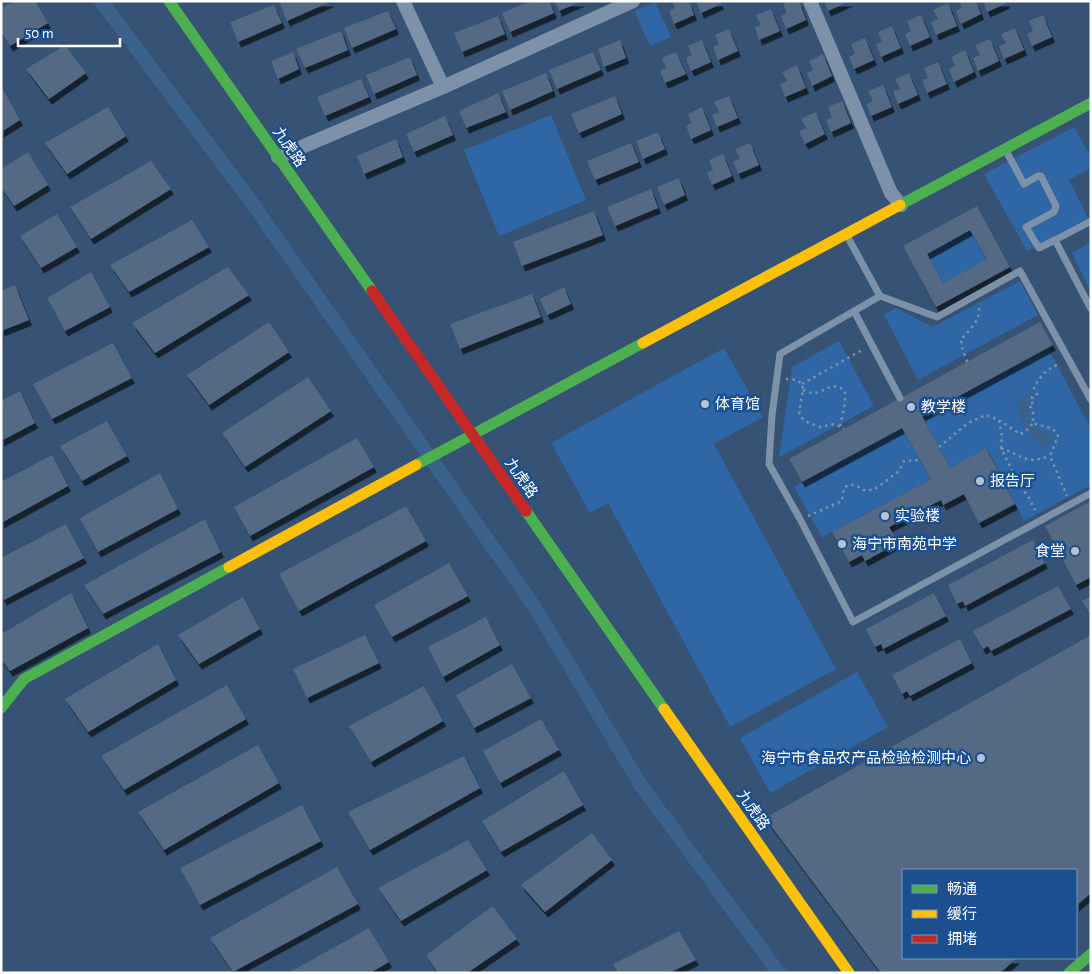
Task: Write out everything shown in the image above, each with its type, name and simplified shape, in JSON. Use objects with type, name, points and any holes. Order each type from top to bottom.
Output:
[{"type":"street","name":"九虎路","points":[[169,1],[849,973]]},
{"type":"street","points":[[404,1],[443,87]]},
{"type":"street","points":[[278,157],[443,87],[634,1]]},
{"type":"street","points":[[810,1],[891,193],[900,205]]},
{"type":"street","points":[[1,708],[24,680],[472,434],[1091,103]]},
{"type":"street","points":[[1069,973],[1091,954]]},
{"type":"lane","points":[[1005,149],[1024,184],[1041,176],[1056,206],[1054,212],[1026,227],[1039,248],[1091,221]]},
{"type":"lane","points":[[846,234],[880,296],[937,316],[1020,272],[1091,400]]},
{"type":"lane","points":[[1055,240],[1091,309]]},
{"type":"lane","points":[[880,296],[780,354],[772,415],[769,464],[800,519],[853,622],[1091,493]]},
{"type":"lane","points":[[854,311],[900,398]]},
{"type":"path","points":[[967,362],[961,339],[976,321],[980,309],[975,296]]},
{"type":"path","points":[[802,384],[872,345]]},
{"type":"path","points":[[939,447],[968,423],[986,415],[999,420],[1020,434],[1026,432],[1032,424],[1033,411],[1029,405],[1034,402],[1032,397],[1037,394],[1034,388],[1046,370],[1057,365]]},
{"type":"path","points":[[777,377],[797,380],[802,384],[803,390],[799,412],[807,422],[820,427],[831,424],[844,429]]},
{"type":"path","points":[[803,390],[814,393],[833,387],[842,388],[845,391],[845,402],[840,427]]},
{"type":"path","points":[[999,420],[1002,436],[1001,448],[1021,489],[1027,494],[1040,521]]},
{"type":"path","points":[[1001,448],[1026,459],[1039,460],[1050,456],[1058,436],[1053,429],[1032,424]]},
{"type":"path","points":[[1050,456],[1068,498]]},
{"type":"path","points":[[800,519],[842,501],[844,488],[848,485],[855,485],[866,491],[875,489],[899,471],[904,461],[920,460]]},
{"type":"shaded area","points":[[655,2],[671,37],[650,46],[634,11]]},
{"type":"shaded area","points":[[551,115],[586,200],[499,236],[464,150]]},
{"type":"shaded area","points":[[1074,127],[1091,157],[1091,168],[1069,180],[1088,218],[1027,251],[984,174]]},
{"type":"shaded area","points":[[970,229],[987,259],[943,283],[926,253]]},
{"type":"shaded area","points":[[1091,242],[1091,292],[1072,253]]},
{"type":"shaded area","points":[[1020,281],[1038,315],[918,380],[884,315],[896,308],[933,327]]},
{"type":"shaded area","points":[[839,341],[874,406],[779,457],[792,367]]},
{"type":"shaded area","points":[[724,348],[763,417],[714,444],[836,669],[730,727],[608,503],[590,513],[551,443]]},
{"type":"shaded area","points":[[1048,348],[1091,429],[1091,485],[1024,521],[987,448],[950,468],[922,417]]},
{"type":"shaded area","points":[[1033,390],[1035,393],[1030,397],[1032,401],[1027,405],[1031,411],[1030,423],[1054,435],[1055,439],[1044,447],[1042,447],[1040,442],[1034,441],[1031,437],[1018,409],[1020,399]]},
{"type":"shaded area","points":[[902,428],[931,479],[822,537],[794,487]]},
{"type":"shaded area","points":[[857,672],[888,727],[770,793],[740,738]]},
{"type":"building","points":[[15,1],[35,1],[48,23],[10,46],[1,31],[1,8]]},
{"type":"building","points":[[279,1],[332,1],[287,21]]},
{"type":"building","points":[[531,1],[549,1],[554,13],[510,32],[502,13]]},
{"type":"building","points":[[555,1],[582,1],[559,11]]},
{"type":"building","points":[[672,1],[689,1],[694,15],[674,24],[669,11],[675,8]]},
{"type":"building","points":[[696,1],[720,1],[721,4],[701,13]]},
{"type":"building","points":[[789,1],[799,1],[806,20],[786,29],[781,16],[787,13],[783,4]]},
{"type":"building","points":[[824,1],[850,1],[828,11]]},
{"type":"building","points":[[959,1],[976,1],[981,14],[961,24],[956,11],[962,8]]},
{"type":"building","points":[[983,1],[1006,1],[1007,3],[987,12]]},
{"type":"building","points":[[948,3],[957,26],[936,35],[931,22],[938,19],[933,10]]},
{"type":"building","points":[[274,5],[282,23],[238,42],[230,22]]},
{"type":"building","points":[[771,9],[780,31],[759,40],[755,27],[761,25],[756,15]]},
{"type":"building","points":[[388,11],[396,29],[352,48],[344,28]]},
{"type":"building","points":[[921,15],[930,37],[910,46],[905,34],[911,31],[907,21]]},
{"type":"building","points":[[1043,15],[1052,37],[1032,46],[1027,34],[1033,31],[1029,21]]},
{"type":"building","points":[[498,16],[505,34],[462,52],[454,33]]},
{"type":"building","points":[[892,26],[901,48],[881,57],[876,44],[882,42],[878,32]]},
{"type":"building","points":[[1015,28],[1024,50],[1004,59],[999,46],[1006,43],[1001,34]]},
{"type":"building","points":[[729,29],[738,51],[718,60],[713,47],[719,44],[715,35]]},
{"type":"building","points":[[341,31],[348,50],[305,68],[296,49]]},
{"type":"building","points":[[865,38],[874,60],[854,69],[849,57],[855,54],[851,44]]},
{"type":"building","points":[[990,39],[999,61],[978,71],[973,58],[980,55],[975,45]]},
{"type":"building","points":[[620,40],[626,58],[604,67],[598,49]]},
{"type":"building","points":[[702,40],[711,62],[691,71],[686,58],[692,55],[688,46]]},
{"type":"building","points":[[65,45],[86,73],[49,99],[26,69]]},
{"type":"building","points":[[965,50],[974,72],[954,82],[949,69],[955,66],[951,57]]},
{"type":"building","points":[[293,52],[299,69],[278,79],[271,61]]},
{"type":"building","points":[[593,52],[601,70],[557,89],[549,70]]},
{"type":"building","points":[[676,52],[686,74],[665,83],[660,71],[666,68],[662,58]]},
{"type":"building","points":[[823,54],[832,76],[812,86],[807,73],[813,70],[809,61]]},
{"type":"building","points":[[410,57],[417,75],[374,94],[366,75]]},
{"type":"building","points":[[938,62],[947,84],[927,93],[922,80],[928,78],[924,68]]},
{"type":"building","points":[[797,65],[806,88],[785,97],[780,84],[787,81],[782,72]]},
{"type":"building","points":[[546,73],[553,91],[510,110],[502,91]]},
{"type":"building","points":[[909,73],[918,95],[898,104],[893,91],[900,89],[895,79]]},
{"type":"building","points":[[361,79],[369,97],[325,116],[317,97]]},
{"type":"building","points":[[883,85],[892,107],[871,116],[866,104],[873,101],[868,91]]},
{"type":"building","points":[[3,89],[20,120],[1,132],[1,90]]},
{"type":"building","points":[[498,93],[506,112],[466,128],[459,111]]},
{"type":"building","points":[[615,96],[622,114],[579,133],[571,114]]},
{"type":"building","points":[[729,96],[738,118],[717,127],[712,115],[719,112],[714,102]]},
{"type":"building","points":[[842,101],[851,123],[831,132],[826,120],[832,117],[828,107]]},
{"type":"building","points":[[108,107],[126,136],[67,174],[45,143]]},
{"type":"building","points":[[702,107],[711,130],[691,139],[686,126],[692,123],[688,114]]},
{"type":"building","points":[[816,112],[825,134],[805,144],[799,131],[806,128],[801,119]]},
{"type":"building","points":[[445,116],[453,135],[414,152],[406,134]]},
{"type":"building","points":[[658,132],[665,149],[643,159],[636,141]]},
{"type":"building","points":[[396,139],[403,157],[364,174],[357,156]]},
{"type":"building","points":[[631,143],[639,162],[595,180],[587,161]]},
{"type":"building","points":[[750,143],[759,165],[738,174],[733,161],[740,159],[735,149]]},
{"type":"building","points":[[28,152],[48,185],[14,206],[1,187],[1,169]]},
{"type":"building","points":[[723,154],[732,176],[712,185],[707,173],[713,170],[709,160]]},
{"type":"building","points":[[151,161],[171,189],[91,239],[70,207]]},
{"type":"building","points":[[679,178],[685,195],[664,205],[657,187]]},
{"type":"building","points":[[651,189],[658,208],[615,226],[607,207]]},
{"type":"building","points":[[977,206],[1010,267],[936,307],[903,246]],"holes":[[[970,230],[987,259],[943,283],[927,254]]]},
{"type":"building","points":[[594,211],[603,235],[522,266],[513,242]]},
{"type":"building","points":[[57,214],[77,247],[41,268],[20,236]]},
{"type":"building","points":[[192,220],[209,247],[129,292],[110,265]]},
{"type":"building","points":[[228,267],[249,295],[155,353],[132,323]]},
{"type":"building","points":[[91,272],[110,307],[65,331],[47,298]]},
{"type":"building","points":[[15,285],[29,320],[1,331],[1,291]]},
{"type":"building","points":[[564,287],[571,304],[547,315],[540,299]]},
{"type":"building","points":[[532,294],[541,317],[460,349],[450,324]]},
{"type":"building","points":[[269,322],[289,352],[209,405],[187,375]]},
{"type":"building","points":[[1040,322],[1053,345],[922,416],[950,468],[986,448],[1015,504],[979,523],[964,494],[943,505],[941,500],[889,527],[898,543],[865,561],[862,555],[849,562],[832,532],[931,479],[902,428],[802,482],[789,459]]},
{"type":"building","points":[[113,343],[132,378],[52,419],[33,384]]},
{"type":"building","points":[[308,377],[331,411],[245,467],[222,433]]},
{"type":"building","points":[[20,391],[35,423],[1,441],[1,401]]},
{"type":"building","points":[[107,421],[127,456],[82,481],[60,446]]},
{"type":"building","points":[[357,438],[374,467],[250,536],[234,507]]},
{"type":"building","points":[[52,455],[68,486],[1,523],[1,482]]},
{"type":"building","points":[[160,473],[178,509],[98,552],[80,518]]},
{"type":"building","name":"食堂","points":[[1091,501],[1091,577],[1076,585],[1045,526]]},
{"type":"building","points":[[406,506],[426,541],[299,611],[279,574]]},
{"type":"building","points":[[205,519],[221,552],[103,614],[84,585]]},
{"type":"building","points":[[66,524],[84,558],[4,600],[1,595],[1,558]]},
{"type":"building","points":[[1033,540],[1045,563],[965,606],[963,601],[957,604],[948,585]]},
{"type":"building","points":[[449,563],[468,596],[392,637],[374,605]]},
{"type":"building","points":[[1058,586],[1071,609],[991,651],[988,646],[983,649],[973,631]]},
{"type":"building","points":[[71,593],[88,628],[10,671],[1,659],[1,634]]},
{"type":"building","points":[[934,593],[946,616],[883,649],[881,644],[875,647],[866,629]]},
{"type":"building","points":[[1091,596],[1091,616],[1082,601]]},
{"type":"building","points":[[243,597],[260,629],[199,664],[178,635]]},
{"type":"building","points":[[486,617],[500,645],[443,677],[428,647]]},
{"type":"building","points":[[365,635],[379,663],[307,698],[293,669]]},
{"type":"building","name":"海宁市食品农产品检验检测中心","points":[[1091,635],[1091,893],[1077,905],[1077,869],[902,869],[902,959],[1016,959],[1000,973],[881,973],[765,818]]},
{"type":"building","points":[[960,639],[972,663],[910,696],[907,691],[902,694],[892,675]]},
{"type":"building","points":[[158,644],[176,680],[88,732],[65,699]]},
{"type":"building","points":[[512,664],[531,698],[474,728],[456,695]]},
{"type":"building","points":[[227,685],[246,719],[124,790],[101,756]]},
{"type":"building","points":[[424,686],[443,721],[371,762],[349,726]]},
{"type":"building","points":[[541,719],[559,750],[500,783],[483,751]]},
{"type":"building","points":[[258,745],[279,783],[164,850],[138,812]]},
{"type":"building","points":[[464,756],[480,788],[370,850],[348,812]]},
{"type":"building","points":[[564,771],[583,805],[501,852],[482,821]]},
{"type":"building","points":[[302,805],[321,841],[200,905],[180,868]]},
{"type":"building","points":[[592,833],[612,860],[545,912],[521,885]]},
{"type":"building","points":[[468,840],[487,870],[401,921],[378,888]]},
{"type":"building","points":[[337,867],[358,904],[233,972],[210,938]]},
{"type":"building","points":[[493,906],[517,939],[467,973],[438,973],[426,955]]},
{"type":"building","points":[[369,928],[389,962],[370,973],[288,973]]},
{"type":"building","points":[[679,931],[696,960],[669,973],[618,973],[613,964]]},
{"type":"waterway","points":[[101,1],[250,200],[534,606],[640,784],[779,973]]},
{"type":"traffic: fast","points":[[169,1],[372,291]]},
{"type":"traffic: fast","points":[[900,205],[1091,103]]},
{"type":"traffic: fast","points":[[416,465],[643,343]]},
{"type":"traffic: fast","points":[[526,511],[664,709]]},
{"type":"traffic: fast","points":[[1,708],[24,679],[229,567]]},
{"type":"traffic: fast","points":[[1069,973],[1091,954]]},
{"type":"traffic: slow","points":[[643,343],[900,205]]},
{"type":"traffic: slow","points":[[229,567],[416,465]]},
{"type":"traffic: slow","points":[[664,709],[849,973]]},
{"type":"traffic: jam","points":[[372,291],[526,511]]},
{"type":"place","name":"体育馆","points":[[705,404]]},
{"type":"place","name":"教学楼","points":[[911,407]]},
{"type":"place","name":"报告厅","points":[[980,481]]},
{"type":"place","name":"实验楼","points":[[885,516]]},
{"type":"place","name":"海宁市南苑中学","points":[[842,544]]},
{"type":"place","name":"食堂","points":[[1075,551]]},
{"type":"place","name":"海宁市食品农产品检验检测中心","points":[[981,758]]}]
